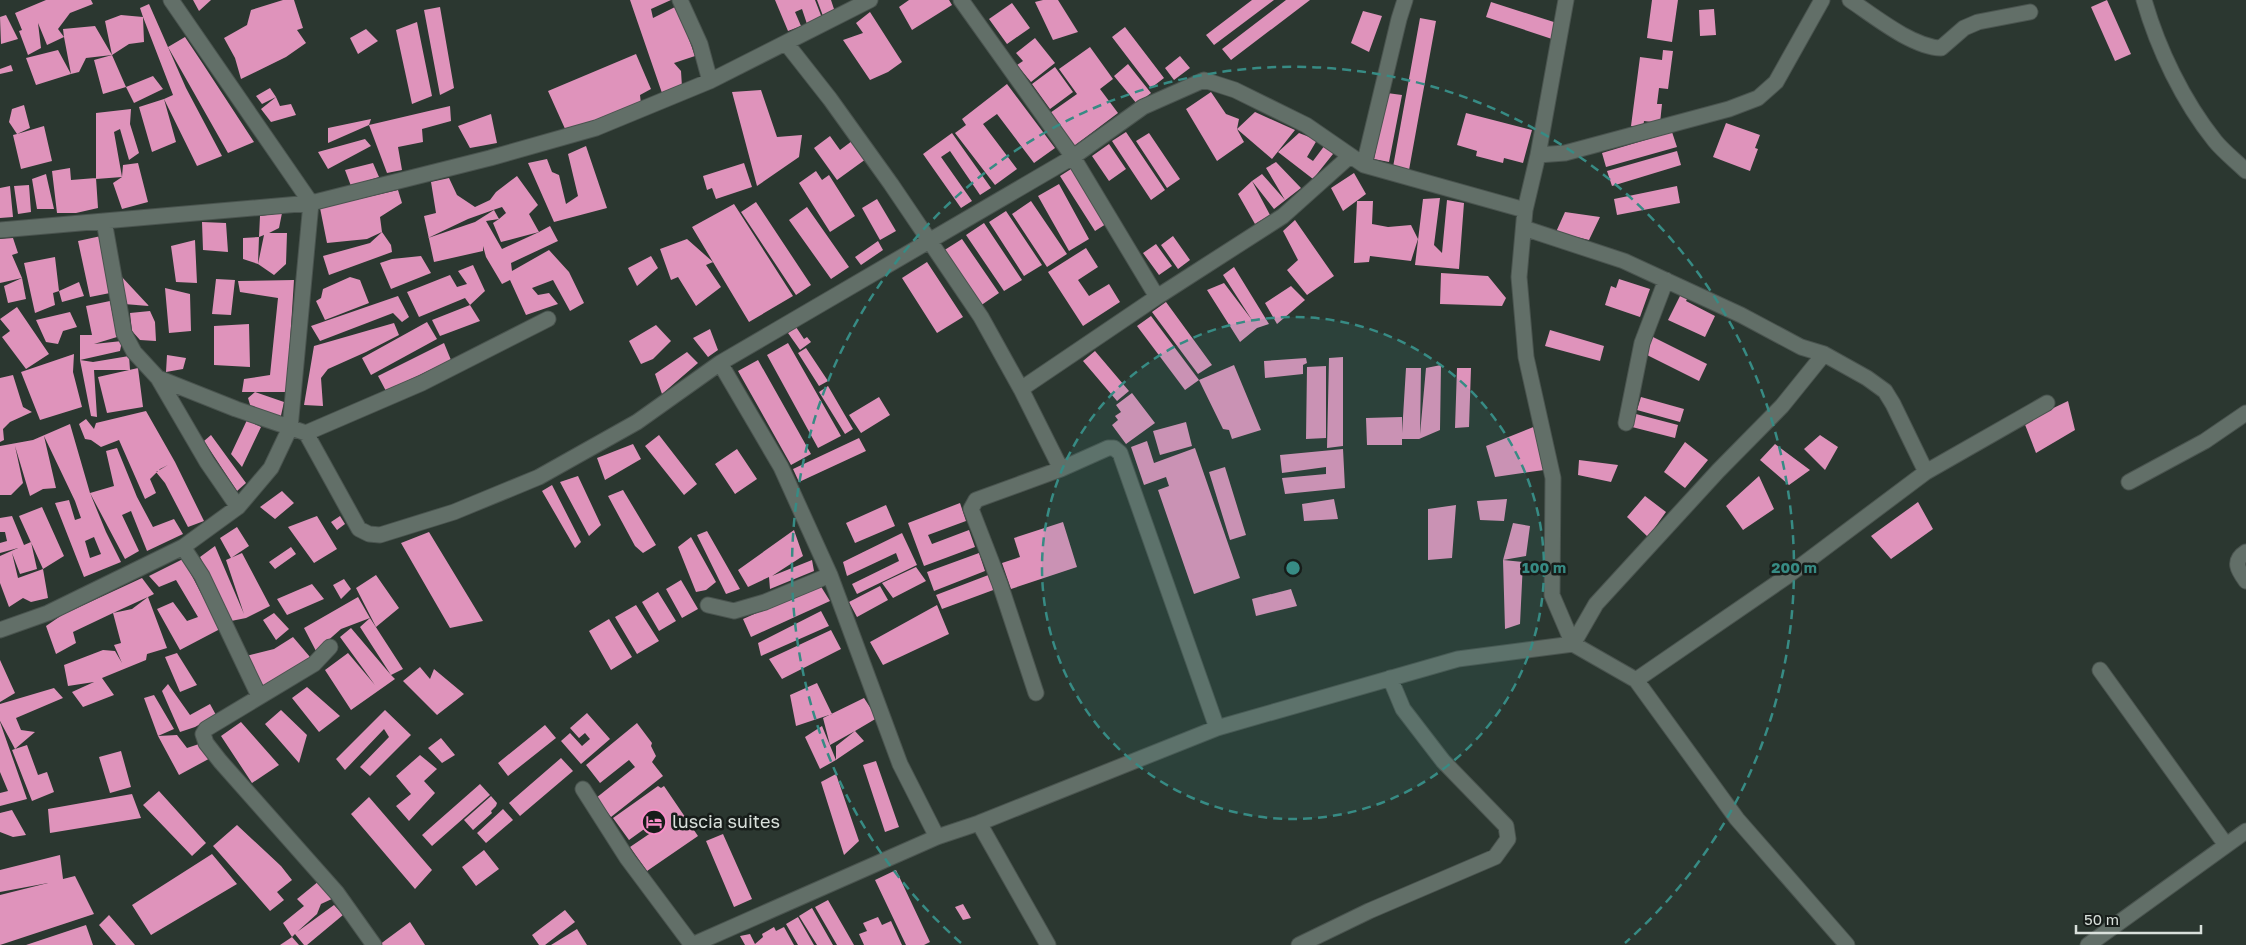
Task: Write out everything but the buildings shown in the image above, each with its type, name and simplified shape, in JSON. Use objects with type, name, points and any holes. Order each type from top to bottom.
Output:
[{"type":"street","points":[[0,630],[48,613],[183,547],[238,507],[271,468],[290,428],[311,203],[171,0]]},
{"type":"street","points":[[680,0],[700,44],[710,81]]},
{"type":"street","points":[[961,0],[1073,157],[1157,297]]},
{"type":"street","points":[[1364,165],[1405,0]]},
{"type":"street","points":[[1566,0],[1538,155],[1525,210],[1519,277],[1526,357],[1554,478],[1552,595],[1572,644]]},
{"type":"street","points":[[1538,155],[1565,153],[1729,109],[1758,98],[1776,82],[1822,0]]},
{"type":"street","points":[[1850,0],[1895,30],[1930,47],[1941,48],[1964,28],[1978,22],[2030,12]]},
{"type":"street","points":[[2144,0],[2152,30],[2184,94],[2216,142],[2246,171]]},
{"type":"street","points":[[0,230],[311,203],[490,158],[596,128],[710,81],[866,1]]},
{"type":"street","points":[[786,43],[830,99],[981,317],[1021,389],[1061,469]]},
{"type":"street","points":[[306,433],[360,529],[369,534],[380,535],[454,512],[540,477],[637,422],[720,363],[1073,157],[1143,107],[1204,80],[1235,90],[1306,125],[1364,165],[1525,210]]},
{"type":"street","points":[[1021,389],[1157,297],[1283,216],[1350,156]]},
{"type":"street","points":[[104,221],[124,333],[134,352],[158,378],[207,462],[238,507]]},
{"type":"street","points":[[1524,228],[1624,261],[1741,315],[1801,347],[1824,354],[1867,378],[1885,391],[1926,472]]},
{"type":"street","points":[[1626,423],[1642,343],[1666,280]]},
{"type":"street","points":[[158,378],[236,410],[306,433],[422,383],[548,319]]},
{"type":"street","points":[[1572,644],[1596,604],[1718,471],[1782,406],[1824,354]]},
{"type":"street","points":[[720,363],[781,467],[830,575],[900,764],[937,837]]},
{"type":"street","points":[[1636,680],[1786,577],[1926,472],[2047,403]]},
{"type":"street","points":[[2129,482],[2204,441],[2246,413]]},
{"type":"street","points":[[1036,693],[1000,584],[971,509],[976,500],[1061,469],[1108,448],[1114,448],[1120,453],[1217,728]]},
{"type":"street","points":[[183,547],[202,576],[259,696]]},
{"type":"street","points":[[2246,552],[2236,562],[2237,569],[2246,581]]},
{"type":"street","points":[[708,605],[734,611],[765,602],[830,575]]},
{"type":"street","points":[[582,789],[627,858],[692,945],[937,837],[979,823],[1217,728],[1458,659],[1572,644],[1636,680],[1736,818],[1847,945]]},
{"type":"street","points":[[330,647],[314,664],[206,729],[203,734],[206,743],[337,892],[374,945]]},
{"type":"street","points":[[2100,670],[2226,845]]},
{"type":"street","points":[[1299,945],[1369,911],[1495,857],[1508,839],[1506,826],[1443,760],[1403,709],[1390,678]]},
{"type":"street","points":[[979,823],[1048,945]]},
{"type":"street","points":[[2088,945],[2246,831]]},
{"type":"place","name":"luscia suites","points":[[654,822]]}]
